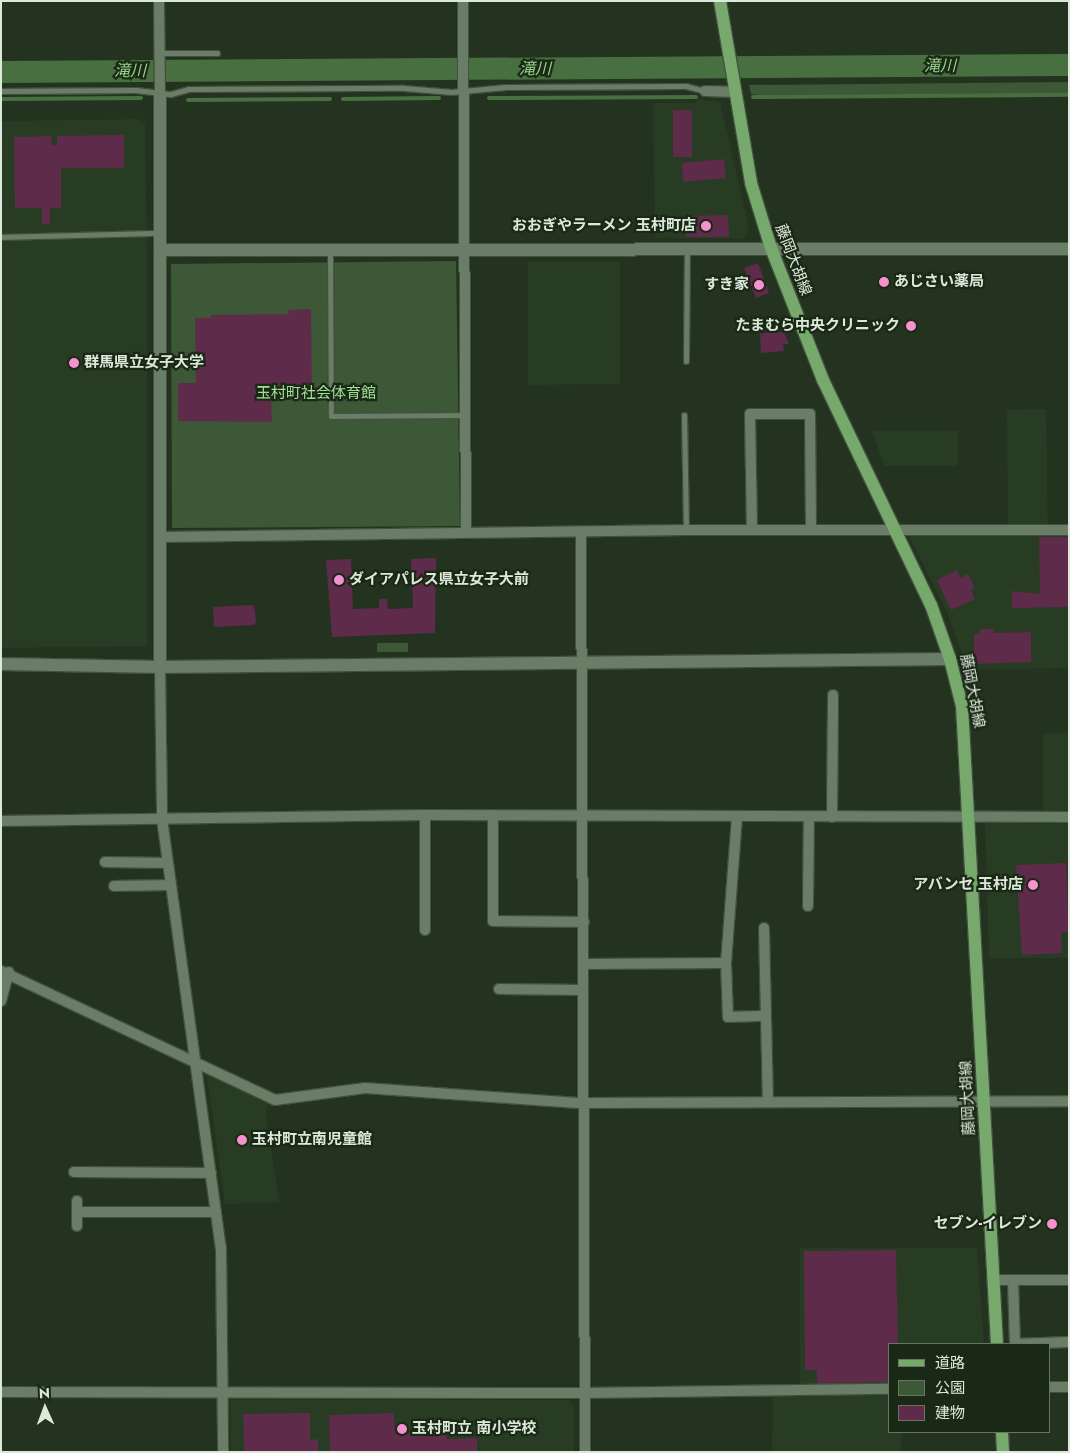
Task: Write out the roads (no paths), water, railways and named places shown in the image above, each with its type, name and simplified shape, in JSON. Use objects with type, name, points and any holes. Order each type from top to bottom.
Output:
[{"type":"main road","name":"藤岡大胡線","points":[[720,1],[751,182],[771,248],[824,380],[931,605],[950,659],[962,706],[997,1343]]},
{"type":"main road","points":[[1002,1433],[1003,1452]]},
{"type":"street","points":[[159,1],[162,819],[221,1247],[223,1452]]},
{"type":"street","points":[[463,1],[466,532]]},
{"type":"street","points":[[705,91],[736,88]]},
{"type":"street","points":[[160,250],[1069,249]]},
{"type":"street","points":[[752,530],[750,414],[810,414],[811,530]]},
{"type":"street","points":[[161,537],[686,530],[1069,530]]},
{"type":"street","points":[[581,532],[584,922],[581,1103],[585,1452]]},
{"type":"street","points":[[1,664],[160,668],[950,659]]},
{"type":"street","points":[[832,817],[833,695]]},
{"type":"street","points":[[1,821],[425,815],[583,818],[1069,817]]},
{"type":"street","points":[[425,815],[426,930]]},
{"type":"street","points":[[493,815],[493,921],[584,922]]},
{"type":"street","points":[[737,817],[726,963],[728,1017],[766,1016]]},
{"type":"street","points":[[808,906],[809,817]]},
{"type":"street","points":[[105,862],[167,863]]},
{"type":"street","points":[[114,886],[170,885]]},
{"type":"street","points":[[764,928],[768,1102]]},
{"type":"street","points":[[583,964],[726,963]]},
{"type":"street","points":[[1,1002],[5,972],[275,1100],[365,1088],[581,1103],[1069,1101]]},
{"type":"street","points":[[499,989],[583,990]]},
{"type":"street","points":[[74,1172],[211,1173]]},
{"type":"street","points":[[76,1226],[77,1200]]},
{"type":"street","points":[[77,1212],[216,1212]]},
{"type":"street","points":[[994,1280],[1069,1280]]},
{"type":"street","points":[[1013,1280],[1016,1343]]},
{"type":"street","points":[[1050,1343],[1069,1342]]},
{"type":"street","points":[[1050,1387],[1069,1387]]},
{"type":"street","points":[[1,1392],[585,1393],[888,1389]]},
{"type":"lane","points":[[159,54],[217,53]]},
{"type":"lane","points":[[1,91],[677,86],[705,91]]},
{"type":"lane","points":[[1,237],[160,233]]},
{"type":"lane","points":[[686,361],[687,248]]},
{"type":"lane","points":[[330,249],[331,416],[466,415]]},
{"type":"lane","points":[[684,415],[686,530]]},
{"type":"waterway","name":"滝川","points":[[1,72],[1069,65]]},
{"type":"waterway","points":[[753,97],[1069,95]]},
{"type":"waterway","points":[[489,98],[696,97]]},
{"type":"waterway","points":[[1,99],[141,98]]},
{"type":"waterway","points":[[343,99],[439,98]]},
{"type":"waterway","points":[[188,100],[330,99]]},
{"type":"place","name":"おおぎやラーメン 玉村町店","points":[[706,226]]},
{"type":"place","name":"あじさい薬局","points":[[884,282]]},
{"type":"place","name":"すき家","points":[[759,285]]},
{"type":"place","name":"たまむら中央クリニック","points":[[911,326]]},
{"type":"place","name":"群馬県立女子大学","points":[[74,363]]},
{"type":"place","name":"ダイアパレス県立女子大前","points":[[339,580]]},
{"type":"place","name":"アバンセ 玉村店","points":[[1033,885]]},
{"type":"place","name":"玉村町立南児童館","points":[[242,1140]]},
{"type":"place","name":"セブン-イレブン","points":[[1052,1224]]},
{"type":"place","name":"玉村町立 南小学校","points":[[402,1429]]},
{"type":"park label","name":"玉村町社会体育館","points":[[316,394]]}]
